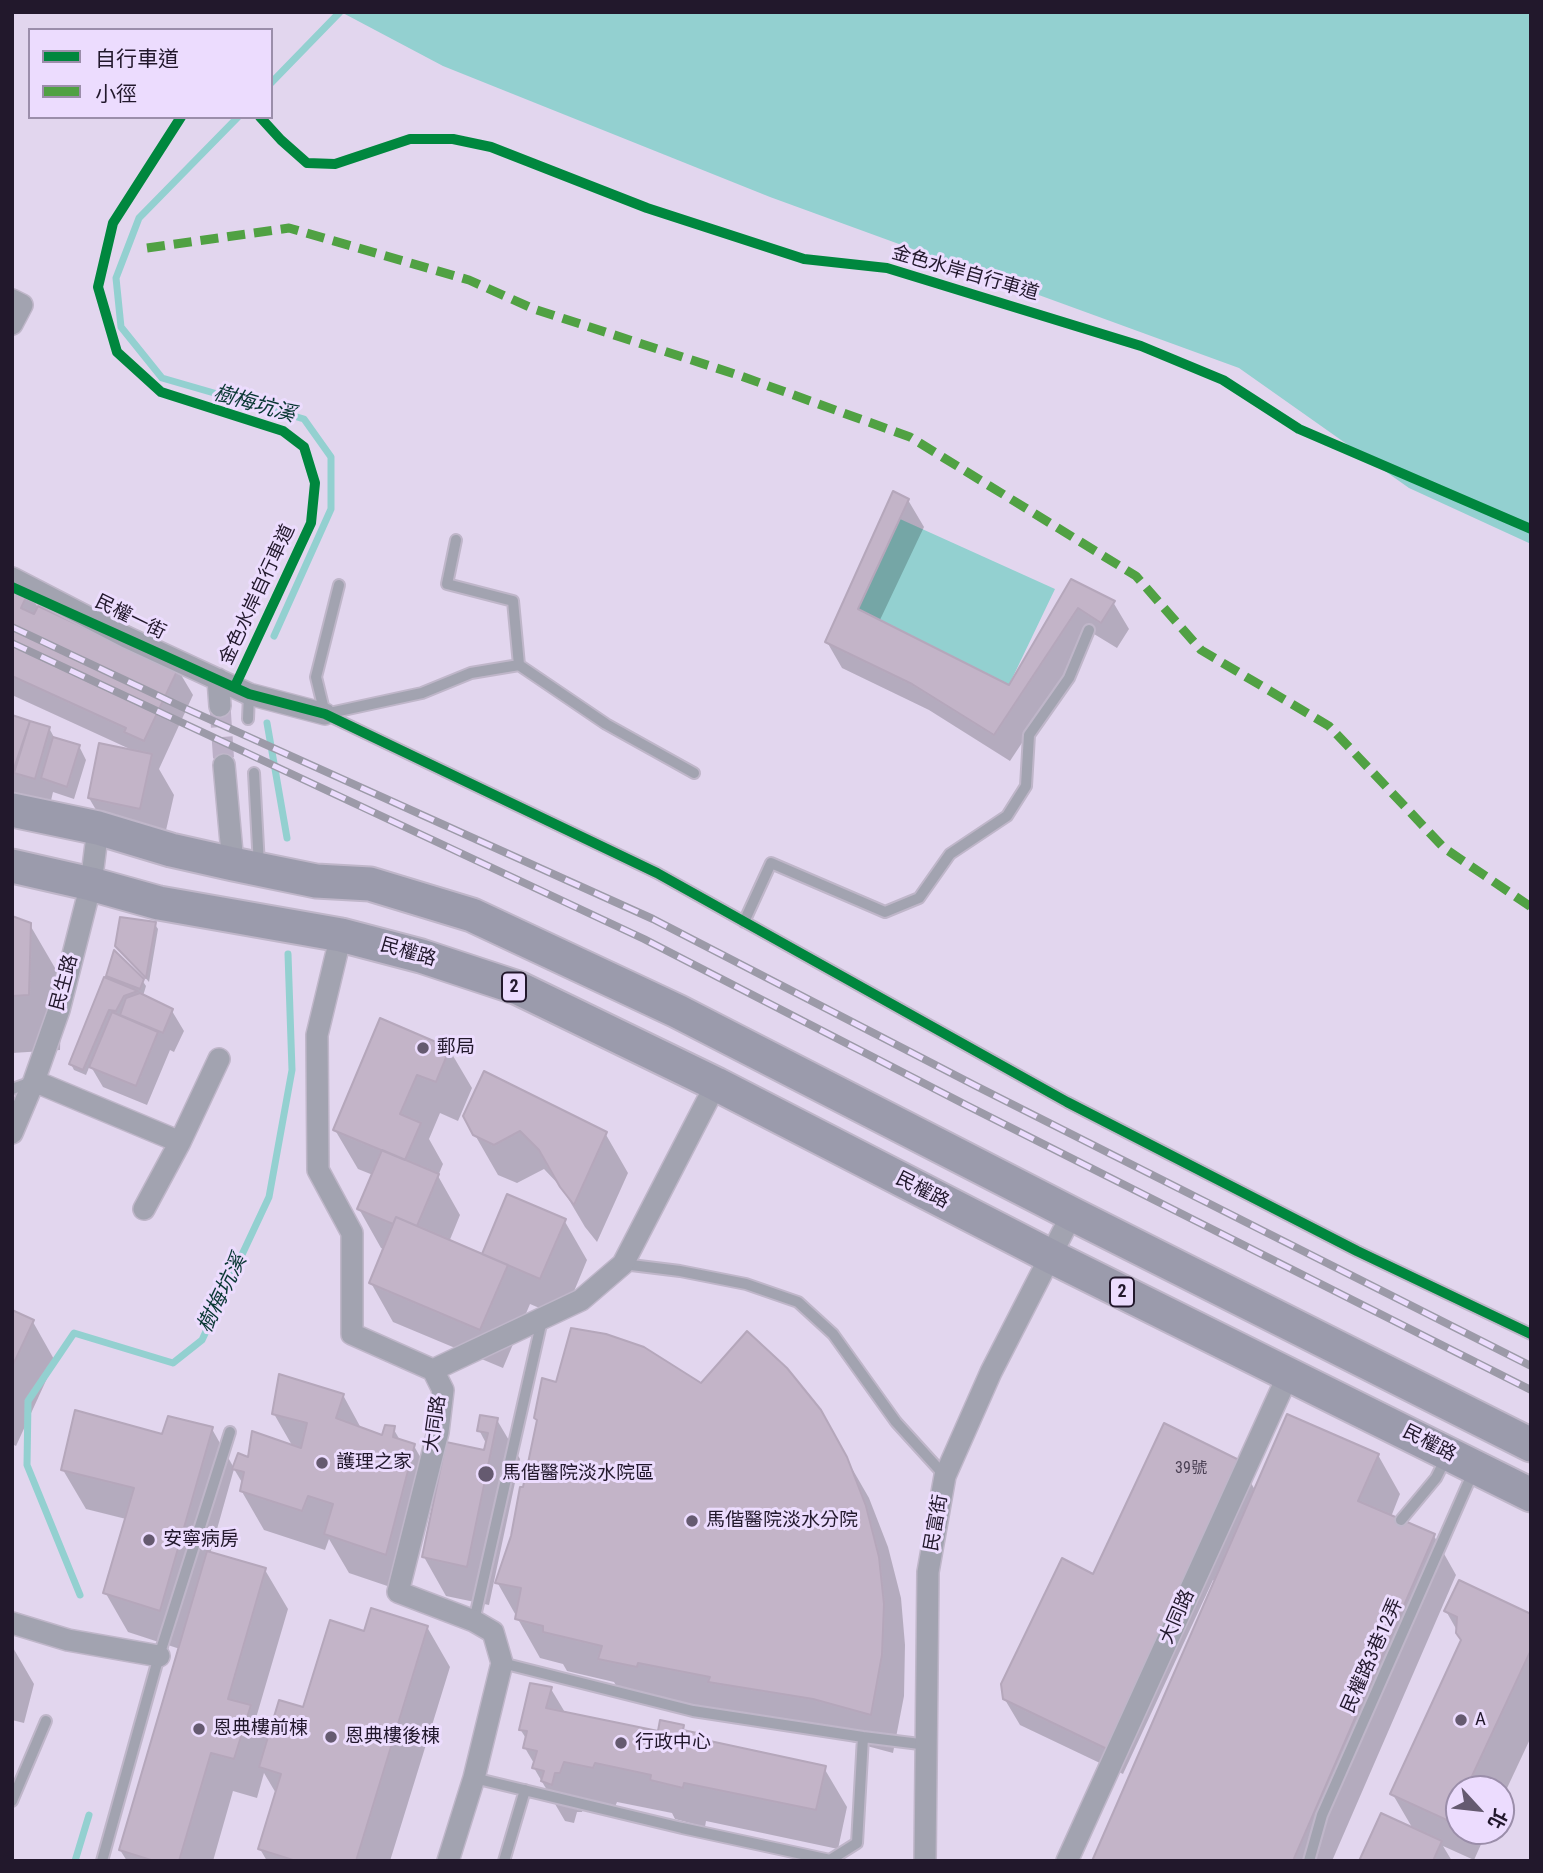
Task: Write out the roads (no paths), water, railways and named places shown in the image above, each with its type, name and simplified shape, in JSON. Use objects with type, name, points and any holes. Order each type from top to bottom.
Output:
[{"type":"main road","points":[[12,810],[98,828],[171,850],[268,871],[370,884],[472,915],[677,1012],[1531,1445]]},
{"type":"main road","name":"2","points":[[12,866],[91,884]]},
{"type":"main road","name":"民權路","points":[[91,884],[159,904],[341,935],[421,956],[517,988],[716,1084],[1050,1256],[1531,1495]]},
{"type":"street","points":[[12,300],[22,305],[12,324]]},
{"type":"street","name":"民權一街","points":[[12,578],[126,637],[234,687],[325,714]]},
{"type":"street","points":[[220,706],[234,687]]},
{"type":"street","points":[[224,765],[268,871]]},
{"type":"street","name":"民生路","points":[[12,1133],[59,1010],[91,884],[98,828]]},
{"type":"street","name":"大同路","points":[[341,935],[317,1035],[318,1170],[352,1233],[352,1334],[433,1370],[443,1390],[438,1432],[398,1592],[474,1621],[493,1632],[502,1663]]},
{"type":"street","points":[[144,1209],[180,1142],[219,1059]]},
{"type":"street","points":[[34,1081],[180,1142]]},
{"type":"street","points":[[433,1370],[581,1300],[623,1264],[716,1084]]},
{"type":"street","name":"民富街","points":[[925,1861],[928,1572],[945,1476],[991,1372],[1072,1214]]},
{"type":"street","name":"大同路","points":[[1067,1861],[1289,1373]]},
{"type":"street","points":[[12,1623],[68,1640],[159,1656]]},
{"type":"street","points":[[448,1861],[474,1778],[502,1663]]},
{"type":"lane","points":[[456,540],[447,584],[513,601],[519,665]]},
{"type":"lane","points":[[325,714],[316,677],[339,585]]},
{"type":"lane","points":[[744,922],[771,863],[885,912],[919,898],[950,854],[1007,816],[1026,786],[1029,735],[1069,678],[1090,631]]},
{"type":"lane","points":[[325,714],[422,693],[471,673],[519,665],[606,724],[694,773]]},
{"type":"lane","points":[[234,687],[248,719]]},
{"type":"lane","points":[[325,714],[657,873],[1067,1102],[1357,1251],[1531,1334]]},
{"type":"lane","points":[[254,773],[268,871]]},
{"type":"lane","points":[[12,1089],[34,1081]]},
{"type":"lane","points":[[623,1264],[680,1271],[746,1284],[798,1302],[833,1334],[896,1422],[945,1476]]},
{"type":"lane","points":[[474,1621],[542,1320]]},
{"type":"lane","points":[[102,1861],[159,1656],[230,1432]]},
{"type":"lane","points":[[1401,1520],[1437,1478],[1462,1460]]},
{"type":"lane","name":"民權路3巷12弄","points":[[1309,1861],[1322,1815],[1462,1460]]},
{"type":"lane","points":[[502,1663],[693,1711],[928,1745]]},
{"type":"lane","points":[[12,1801],[46,1721]]},
{"type":"lane","points":[[474,1778],[830,1860],[857,1843],[863,1737]]},
{"type":"lane","points":[[504,1861],[524,1790]]},
{"type":"waterway","name":"樹梅坑溪","points":[[273,81],[340,12]]},
{"type":"waterway","name":"樹梅坑溪","points":[[236,119],[139,218],[116,278],[121,327],[162,378],[304,419],[331,457],[331,509],[274,636]]},
{"type":"waterway","name":"樹梅坑溪","points":[[267,723],[287,838]]},
{"type":"waterway","name":"樹梅坑溪","points":[[80,1595],[27,1465],[28,1401],[74,1333],[173,1363],[202,1340],[269,1197],[292,1070],[288,954]]},
{"type":"waterway","name":"樹梅坑溪","points":[[75,1861],[89,1815]]},
{"type":"tunnel","points":[[220,706],[224,765]]},
{"type":"railway","points":[[12,627],[180,706],[653,919],[978,1087],[1531,1366]]},
{"type":"railway","points":[[12,643],[644,939],[1531,1390]]},
{"type":"place","name":"郵局","points":[[423,1048]]},
{"type":"place","name":"護理之家","points":[[322,1463]]},
{"type":"place","name":"馬偕醫院淡水院區","points":[[486,1474]]},
{"type":"place","name":"馬偕醫院淡水分院","points":[[692,1521]]},
{"type":"place","name":"安寧病房","points":[[149,1540]]},
{"type":"place","name":"A","points":[[1461,1720]]},
{"type":"place","name":"恩典樓前棟","points":[[199,1729]]},
{"type":"place","name":"恩典樓後棟","points":[[331,1737]]},
{"type":"place","name":"行政中心","points":[[621,1743]]}]
